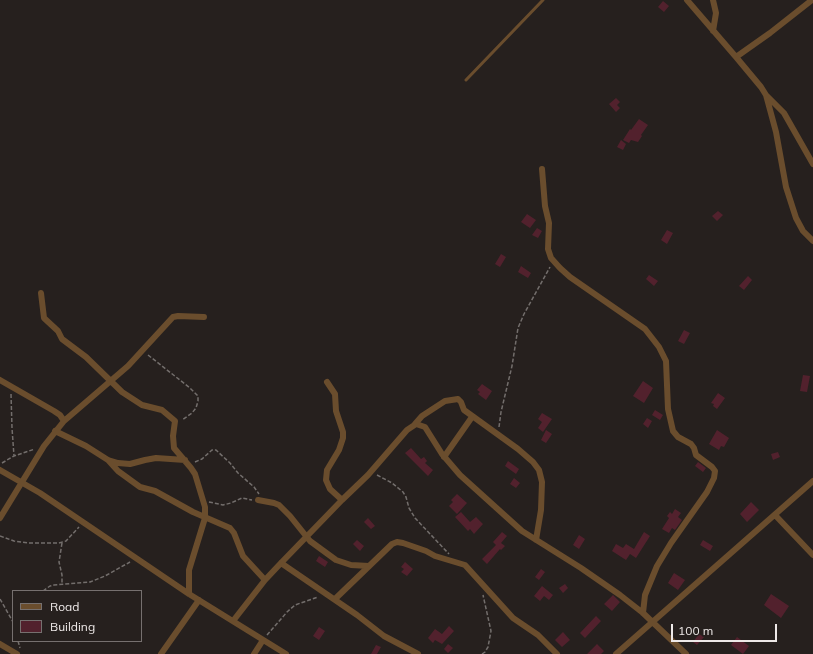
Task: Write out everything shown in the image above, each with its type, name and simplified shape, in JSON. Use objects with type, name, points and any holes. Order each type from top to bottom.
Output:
[{"type":"street","points":[[687,0],[736,57],[766,95],[784,113],[813,164]]},
{"type":"street","points":[[713,0],[716,13],[713,31]]},
{"type":"street","points":[[736,57],[812,0]]},
{"type":"street","points":[[766,95],[776,132],[786,187],[796,218],[803,231],[813,241]]},
{"type":"street","points":[[542,169],[545,206],[549,223],[548,249],[553,261],[581,286],[645,329],[659,347],[666,360],[668,409],[673,431],[678,437],[691,444],[696,455],[715,471],[714,478],[707,492],[671,543],[657,566],[645,595],[643,613]]},
{"type":"street","points":[[41,293],[44,319],[58,331],[62,339],[86,357],[122,392],[142,405],[166,412],[174,419],[174,445],[176,450],[195,474],[205,507],[205,518],[190,565],[188,576],[189,594]]},
{"type":"street","points":[[0,518],[44,446],[64,421],[128,366],[174,317],[204,317]]},
{"type":"street","points":[[0,380],[54,410],[64,421]]},
{"type":"street","points":[[327,382],[335,394],[336,411],[343,432],[343,438],[339,450],[327,470],[326,480],[330,489],[342,500]]},
{"type":"street","points":[[232,621],[265,580],[371,471],[407,430],[422,416],[444,401],[456,398],[460,400],[463,409],[518,449],[533,462],[541,474],[542,499],[536,540]]},
{"type":"street","points":[[444,457],[472,417]]},
{"type":"street","points":[[415,424],[425,427],[444,457],[460,475],[522,531],[605,584],[643,613],[686,654]]},
{"type":"street","points":[[55,431],[86,446],[108,460],[118,471],[137,485],[155,491],[205,518],[227,526],[232,530],[243,556],[265,580]]},
{"type":"street","points":[[108,460],[128,464],[156,458],[186,462]]},
{"type":"street","points":[[0,470],[83,523],[189,594],[286,654]]},
{"type":"street","points":[[616,654],[813,481]]},
{"type":"street","points":[[258,500],[274,502],[279,505],[290,516],[306,537],[322,551],[339,562],[351,565],[369,566]]},
{"type":"street","points":[[774,515],[813,555]]},
{"type":"street","points":[[332,597],[369,566],[392,544],[397,542],[407,544],[467,567],[513,618],[538,635],[556,654]]},
{"type":"street","points":[[281,563],[332,597],[388,638],[418,654]]},
{"type":"street","points":[[161,654],[199,600]]},
{"type":"street","points":[[254,654],[263,640]]},
{"type":"street","points":[[0,644],[17,654]]},
{"type":"lane","points":[[466,80],[543,0]]},
{"type":"path","points":[[498,435],[501,412],[509,379],[518,328],[553,261]]},
{"type":"path","points":[[143,350],[198,396],[198,403],[194,410],[175,424]]},
{"type":"path","points":[[11,386],[14,456]]},
{"type":"path","points":[[0,464],[14,456],[44,446]]},
{"type":"path","points":[[186,462],[200,460],[209,451],[215,449],[254,487],[259,494],[258,500],[242,498],[223,505],[204,501]]},
{"type":"path","points":[[371,471],[389,481],[404,492],[409,508],[415,518],[456,562]]},
{"type":"path","points":[[0,536],[29,543],[62,543],[67,540],[83,523]]},
{"type":"path","points":[[62,543],[59,562],[63,577],[62,585]]},
{"type":"path","points":[[45,590],[50,586],[90,582],[106,576],[135,559]]},
{"type":"path","points":[[482,654],[488,647],[491,631],[483,595]]},
{"type":"path","points":[[263,640],[294,605],[319,597],[332,597]]},
{"type":"path","points":[[0,599],[12,620]]},
{"type":"building","points":[[663,1],[669,6],[664,12],[658,7]]},
{"type":"building","points":[[616,98],[620,102],[617,105],[620,108],[616,112],[609,104]]},
{"type":"building","points":[[639,119],[648,125],[638,142],[631,140],[629,143],[623,140],[630,129],[631,130]]},
{"type":"building","points":[[621,140],[626,144],[623,150],[617,147]]},
{"type":"building","points":[[718,211],[723,215],[717,221],[712,216]]},
{"type":"building","points":[[527,214],[536,220],[530,228],[521,222]]},
{"type":"building","points":[[537,228],[542,231],[538,238],[532,235]]},
{"type":"building","points":[[667,230],[673,233],[667,244],[661,240]]},
{"type":"building","points":[[501,254],[506,257],[500,267],[495,264]]},
{"type":"building","points":[[521,266],[531,273],[528,278],[518,272]]},
{"type":"building","points":[[649,275],[658,281],[654,286],[646,279]]},
{"type":"building","points":[[748,276],[752,280],[744,290],[739,286]]},
{"type":"building","points":[[684,330],[690,333],[684,344],[678,341]]},
{"type":"building","points":[[803,375],[810,376],[807,392],[800,391]]},
{"type":"building","points":[[643,381],[653,388],[644,403],[633,396]]},
{"type":"building","points":[[482,384],[492,391],[486,400],[478,394],[480,392],[477,390]]},
{"type":"building","points":[[718,393],[725,398],[717,409],[713,406],[714,404],[711,403]]},
{"type":"building","points":[[655,410],[663,415],[660,420],[652,415]]},
{"type":"building","points":[[542,413],[552,419],[543,432],[538,428],[542,422],[538,419]]},
{"type":"building","points":[[647,418],[652,421],[648,428],[643,424]]},
{"type":"building","points":[[546,430],[552,434],[546,443],[541,440]]},
{"type":"building","points":[[717,430],[729,438],[724,447],[721,446],[719,450],[709,444]]},
{"type":"building","points":[[411,448],[421,459],[424,457],[427,461],[425,463],[433,470],[428,476],[405,453]]},
{"type":"building","points":[[778,452],[780,457],[773,460],[771,454]]},
{"type":"building","points":[[508,461],[519,469],[516,474],[505,466]]},
{"type":"building","points":[[698,462],[706,468],[703,472],[695,466]]},
{"type":"building","points":[[514,478],[520,483],[516,488],[510,484]]},
{"type":"building","points":[[457,494],[467,503],[457,514],[449,506],[453,502],[451,500]]},
{"type":"building","points":[[751,502],[759,510],[747,522],[740,514]]},
{"type":"building","points":[[675,509],[681,513],[678,517],[682,520],[675,530],[672,528],[669,533],[662,529],[669,518],[667,516],[670,512],[672,514]]},
{"type":"building","points":[[461,512],[470,522],[476,517],[483,524],[474,534],[470,529],[468,531],[455,517]]},
{"type":"building","points":[[368,518],[375,526],[371,529],[364,522]]},
{"type":"building","points":[[502,532],[507,536],[501,543],[505,546],[501,550],[500,549],[487,564],[482,559],[496,545],[493,542]]},
{"type":"building","points":[[644,532],[650,536],[636,558],[630,554],[626,560],[612,551],[616,544],[623,548],[626,544],[634,549]]},
{"type":"building","points":[[579,535],[585,539],[579,549],[573,545]]},
{"type":"building","points":[[357,540],[364,546],[360,551],[353,544]]},
{"type":"building","points":[[703,540],[713,546],[710,551],[700,545]]},
{"type":"building","points":[[319,556],[328,562],[325,567],[316,561]]},
{"type":"building","points":[[405,562],[413,569],[407,576],[401,572],[404,569],[401,567]]},
{"type":"building","points":[[541,569],[545,572],[539,580],[535,577]]},
{"type":"building","points":[[674,573],[685,580],[678,590],[668,583]]},
{"type":"building","points":[[565,584],[568,588],[563,593],[559,588]]},
{"type":"building","points":[[542,586],[553,595],[549,600],[544,596],[540,601],[534,596]]},
{"type":"building","points":[[771,594],[789,606],[781,618],[764,605]]},
{"type":"building","points":[[613,595],[620,602],[612,611],[604,604]]},
{"type":"building","points":[[596,616],[601,621],[585,638],[580,633]]},
{"type":"building","points":[[449,626],[454,631],[442,644],[435,640],[433,643],[428,638],[435,629],[442,634]]},
{"type":"building","points":[[319,627],[325,631],[319,640],[313,636]]},
{"type":"building","points":[[563,632],[570,640],[562,647],[555,640]]},
{"type":"building","points":[[699,634],[704,637],[697,645],[693,642]]},
{"type":"building","points":[[737,637],[749,646],[743,654],[731,645]]},
{"type":"building","points":[[448,644],[453,648],[448,653],[444,649]]},
{"type":"building","points":[[597,644],[604,651],[601,654],[587,654]]},
{"type":"building","points":[[376,645],[381,647],[377,654],[371,654]]}]
